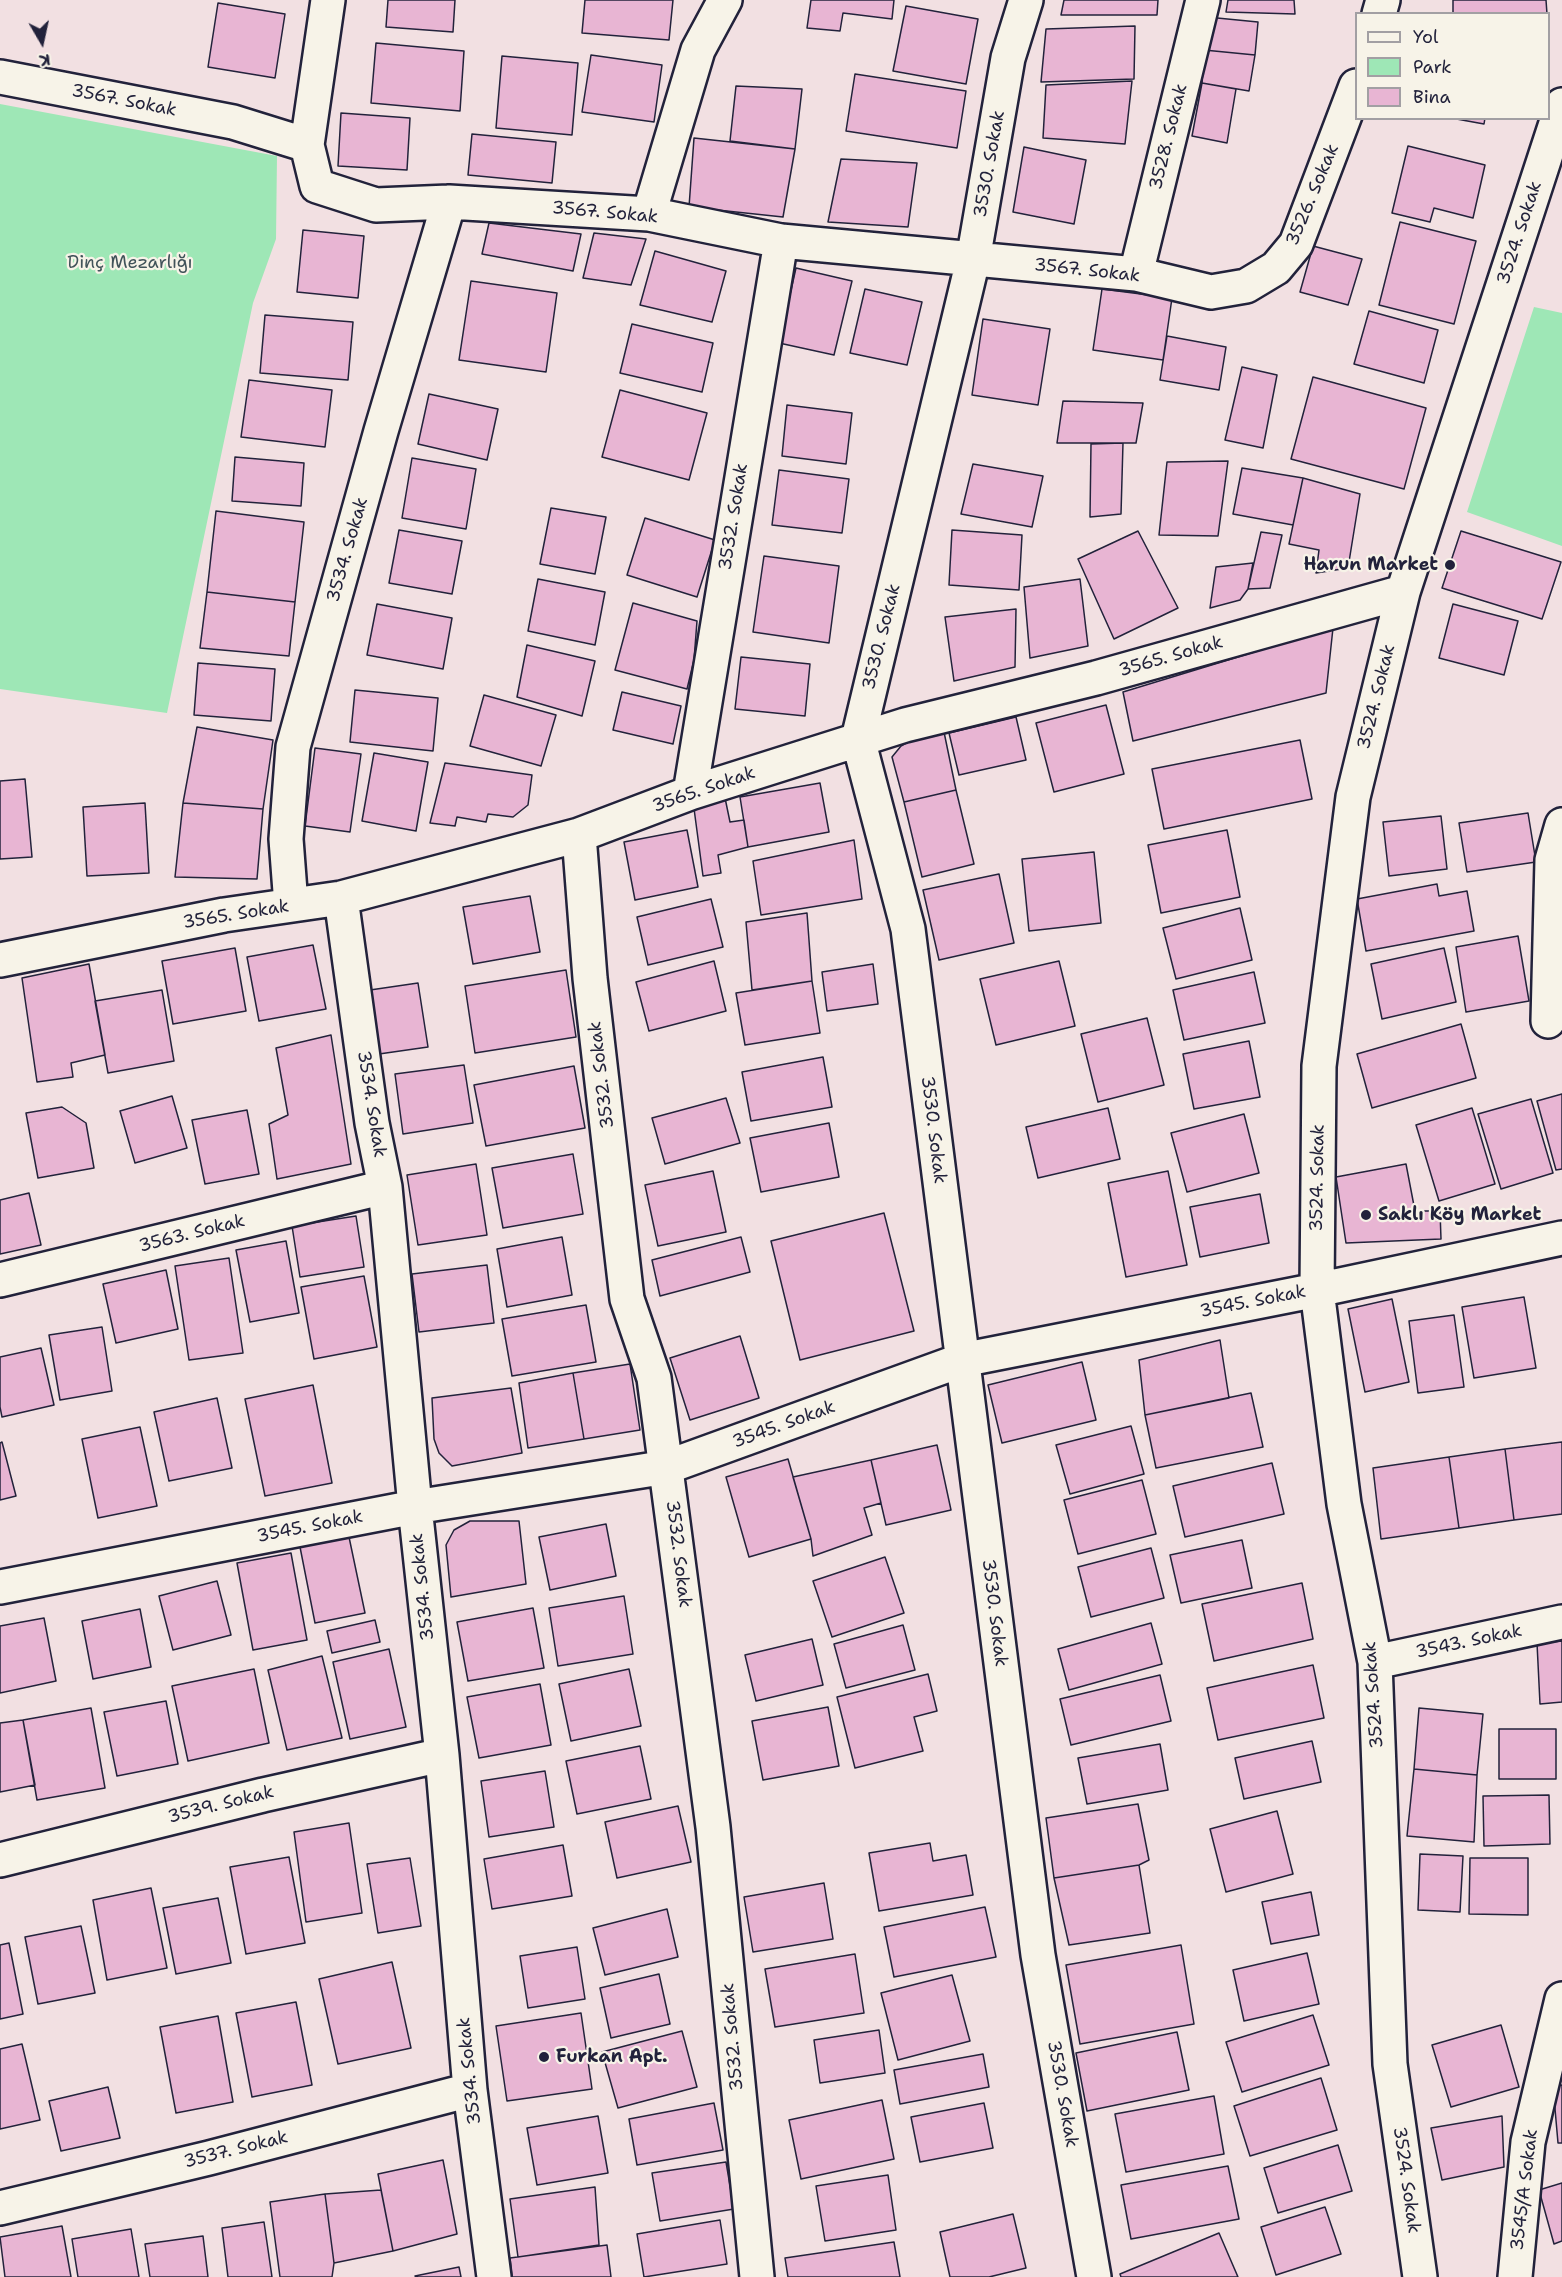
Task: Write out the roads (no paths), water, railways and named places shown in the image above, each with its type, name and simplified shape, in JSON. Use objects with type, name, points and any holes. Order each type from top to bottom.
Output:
[{"type":"street","points":[[307,145],[328,0]]},
{"type":"street","points":[[649,214],[698,50],[725,0]]},
{"type":"street","name":"3530. Sokak","points":[[1026,0],[1008,58],[973,260],[858,739],[908,929],[1038,1955],[1094,2277]]},
{"type":"street","name":"3528. Sokak","points":[[1136,273],[1203,0]]},
{"type":"street","name":"3567. Sokak","points":[[0,77],[233,122],[307,145],[317,186],[376,205],[449,202],[649,214],[781,241],[1136,273],[1211,292],[1246,286]]},
{"type":"street","name":"3526. Sokak","points":[[1246,286],[1276,268],[1296,244],[1355,89]]},
{"type":"street","name":"3524. Sokak","points":[[1420,2277],[1390,2064],[1375,1662],[1344,1504],[1317,1290],[1321,1055],[1353,797],[1403,592],[1562,105]]},
{"type":"street","name":"3534. Sokak","points":[[291,906],[286,839],[293,747],[381,431],[449,202]]},
{"type":"street","name":"3532. Sokak","points":[[690,793],[781,241]]},
{"type":"street","name":"3565. Sokak","points":[[0,960],[224,915],[341,898],[579,835],[690,793],[905,725],[1096,678],[1403,592]]},
{"type":"street","points":[[1548,1021],[1552,860],[1562,825]]},
{"type":"street","name":"3532. Sokak","points":[[579,835],[590,978],[627,1299],[654,1378],[713,1827],[756,2277]]},
{"type":"street","name":"3534. Sokak","points":[[341,898],[372,1123],[385,1187],[414,1507],[442,1755],[470,2090],[494,2277]]},
{"type":"street","name":"3563. Sokak","points":[[0,1280],[385,1187]]},
{"type":"street","name":"3545. Sokak","points":[[0,1587],[414,1507],[667,1467],[962,1360],[1317,1290],[1562,1238]]},
{"type":"street","name":"3543. Sokak","points":[[1375,1662],[1562,1622]]},
{"type":"street","name":"3539. Sokak","points":[[0,1860],[263,1795],[442,1755]]},
{"type":"street","name":"3545/A Sokak","points":[[1515,2277],[1528,2142],[1562,1999]]},
{"type":"street","name":"3537. Sokak","points":[[0,2208],[209,2158],[470,2090]]},
{"type":"place","name":"Harun Market","points":[[1450,565]]},
{"type":"place","name":"Saklı Köy Market","points":[[1366,1215]]},
{"type":"place","name":"Furkan Apt.","points":[[544,2057]]},
{"type":"park label","name":"Dinç Mezarlığı","points":[[130,263]]}]
